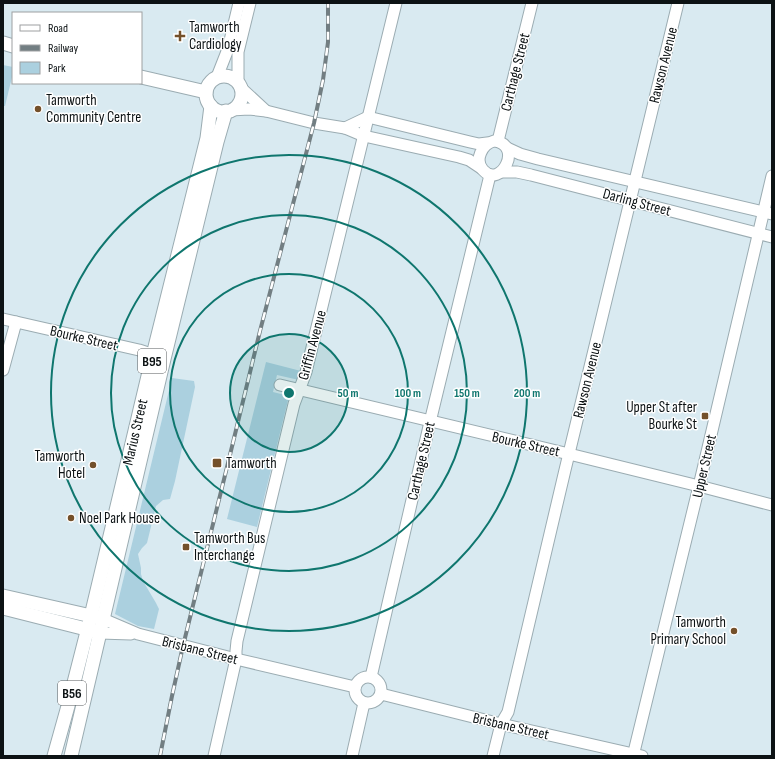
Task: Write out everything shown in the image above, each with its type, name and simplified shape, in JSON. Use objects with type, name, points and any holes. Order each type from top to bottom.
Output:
[{"type":"main road","points":[[142,77],[206,92],[209,84],[217,78],[226,76],[234,80],[239,85]]},
{"type":"main road","name":"B95","points":[[228,111],[236,107],[242,96],[239,85]]},
{"type":"main road","name":"B95","points":[[206,92],[208,102],[211,106]]},
{"type":"main road","points":[[211,106],[216,110],[228,111]]},
{"type":"main road","name":"Marius Street","points":[[71,756],[94,631],[159,357],[207,138],[211,106]]},
{"type":"main road","name":"Marius Street","points":[[159,357],[217,142],[228,111]]},
{"type":"main road","name":"Brisbane Street","points":[[3,596],[97,618]]},
{"type":"main road","name":"Brisbane Street","points":[[3,608],[94,631]]},
{"type":"main road","name":"Marius Street","points":[[54,756],[68,706],[94,631]]},
{"type":"street","points":[[217,78],[228,49],[239,3]]},
{"type":"street","points":[[250,3],[238,52],[239,85],[266,111]]},
{"type":"street","name":"Griffin Avenue","points":[[214,756],[236,659],[237,641],[293,412],[306,372],[396,3]]},
{"type":"street","name":"Carthage Street","points":[[498,144],[532,3]]},
{"type":"street","name":"Rawson Avenue","points":[[494,756],[501,724],[508,712],[678,3]]},
{"type":"street","points":[[228,111],[249,109],[266,111],[314,123],[346,128],[364,136],[459,157],[468,160],[485,171],[494,175],[502,172],[508,161],[508,152],[498,144],[484,146],[480,154],[480,163],[485,171]]},
{"type":"street","points":[[346,128],[368,117]]},
{"type":"street","name":"Darling Street","points":[[368,117],[479,144],[498,144],[529,156],[768,213]]},
{"type":"street","name":"Carthage Street","points":[[371,677],[430,422],[485,171]]},
{"type":"street","name":"Darling Street","points":[[502,172],[517,172],[531,175],[772,237]]},
{"type":"street","name":"Upper Street","points":[[637,755],[758,233],[768,213],[772,176]]},
{"type":"street","name":"Bourke Street","points":[[3,319],[139,350],[159,357]]},
{"type":"street","points":[[3,370],[16,322]]},
{"type":"street","name":"Bourke Street","points":[[280,385],[569,454],[772,505]]},
{"type":"street","name":"Brisbane Street","points":[[97,618],[138,634],[355,687]]},
{"type":"street","name":"Brisbane Street","points":[[94,631],[138,634]]},
{"type":"street","points":[[371,677],[378,682],[382,689],[379,698],[368,704],[364,703],[358,698],[355,687],[363,678],[371,677]]},
{"type":"street","name":"Brisbane Street","points":[[381,694],[501,724],[637,755]]},
{"type":"street","points":[[352,756],[364,703]]},
{"type":"green space","points":[[3,65],[12,67],[12,77],[5,106],[3,106]]},
{"type":"green space","points":[[266,362],[301,371],[299,380],[277,375],[273,392],[289,396],[257,527],[227,519]]},
{"type":"green space","points":[[172,378],[194,381],[195,387],[170,499],[163,500],[156,506],[147,543],[138,554],[143,581],[159,609],[154,629],[138,626],[115,614]]},
{"type":"railway","points":[[160,756],[183,646],[260,331],[314,123],[323,80],[328,42],[328,3]]},
{"type":"place","name":"Tamworth Cardiology","points":[[180,36]]},
{"type":"place","name":"Tamworth Community Centre","points":[[38,109]]},
{"type":"place","name":"Upper St after Bourke St","points":[[705,416]]},
{"type":"place","name":"Tamworth","points":[[217,463]]},
{"type":"place","name":"Tamworth Hotel","points":[[93,465]]},
{"type":"place","name":"Noel Park House","points":[[71,518]]},
{"type":"place","name":"Tamworth Bus Interchange","points":[[186,547]]},
{"type":"place","name":"Tamworth Primary School","points":[[734,631]]}]
